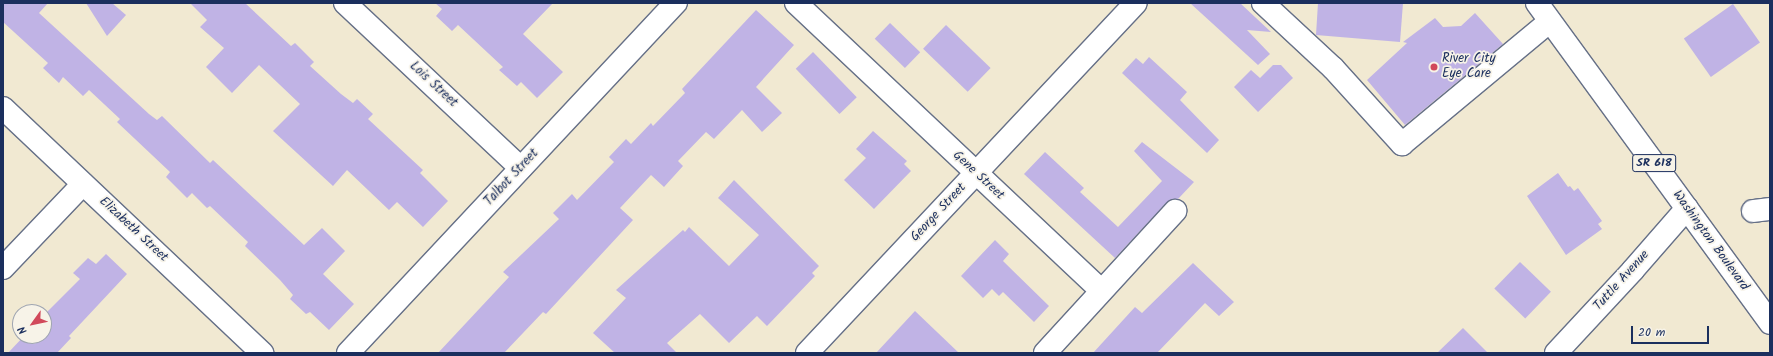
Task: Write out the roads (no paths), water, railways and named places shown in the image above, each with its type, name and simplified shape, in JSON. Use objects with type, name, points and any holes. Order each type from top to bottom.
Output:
[{"type":"street","name":"Lois Street","points":[[345,3],[521,168]]},
{"type":"street","name":"Talbot Street","points":[[348,353],[676,3]]},
{"type":"street","name":"Gene Street","points":[[796,3],[1101,290]]},
{"type":"street","name":"George Street","points":[[807,353],[1136,3]]},
{"type":"street","points":[[1263,3],[1333,68],[1402,144],[1550,21]]},
{"type":"street","name":"Washington Boulevard","points":[[1537,3],[1770,323]]},
{"type":"street","name":"Elizabeth Street","points":[[3,108],[262,353]]},
{"type":"street","points":[[3,268],[83,184]]},
{"type":"street","name":"Tuttle Avenue","points":[[1556,353],[1633,270],[1687,208]]},
{"type":"street","points":[[1045,353],[1101,290],[1175,211]]},
{"type":"place","name":"River City Eye Care","points":[[1434,67]]}]
